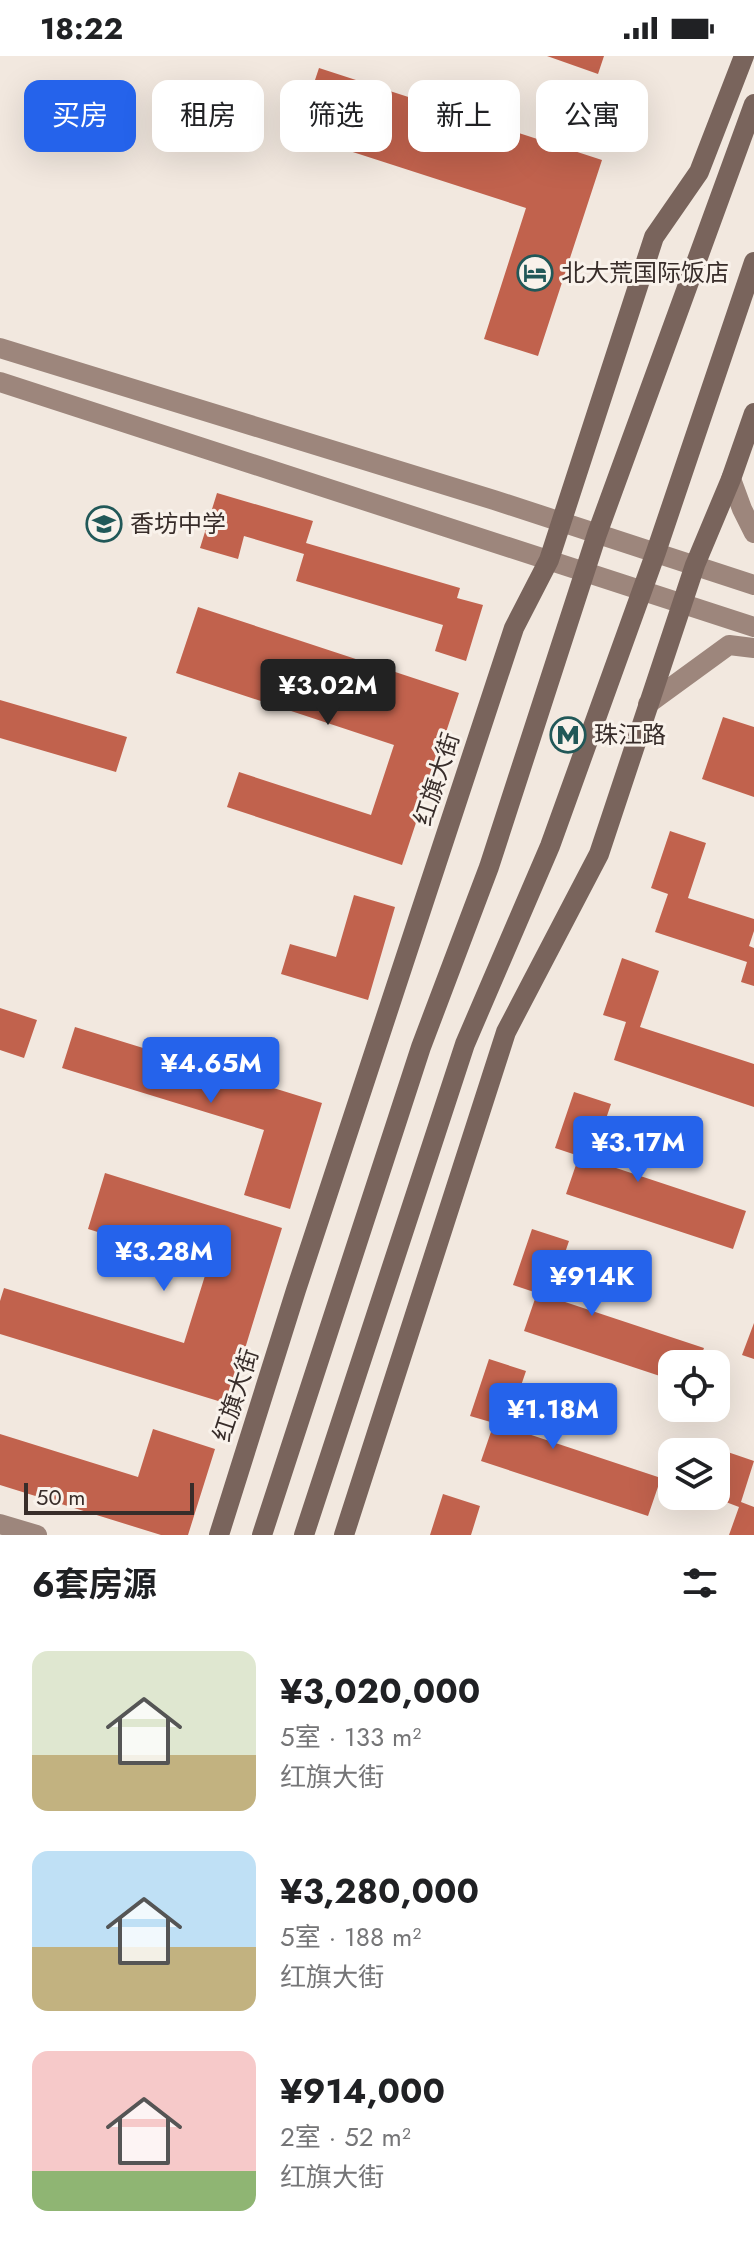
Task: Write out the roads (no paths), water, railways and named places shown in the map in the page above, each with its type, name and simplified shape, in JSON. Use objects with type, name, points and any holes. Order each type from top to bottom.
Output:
[{"type":"main road","name":"红旗大街","points":[[219,1535],[296,1290],[514,628],[549,560],[654,237],[699,172],[744,56]]},
{"type":"main road","points":[[262,1535],[421,1047],[489,867],[597,534],[754,104]]},
{"type":"main road","points":[[304,1535],[465,1044],[550,846],[656,552],[754,262]]},
{"type":"main road","points":[[0,348],[754,585]]},
{"type":"main road","points":[[0,382],[754,627]]},
{"type":"main road","points":[[344,1535],[506,1032],[599,854],[695,565],[731,479],[754,413]]},
{"type":"main road","points":[[731,479],[754,533]]},
{"type":"main road","points":[[648,704],[729,645],[754,648]]},
{"type":"main road","points":[[0,1524],[37,1535]]},
{"type":"place","name":"北大荒国际饭店","points":[[535,273]]},
{"type":"place","name":"香坊中学","points":[[104,524]]},
{"type":"place","name":"珠江路","points":[[568,735]]}]
